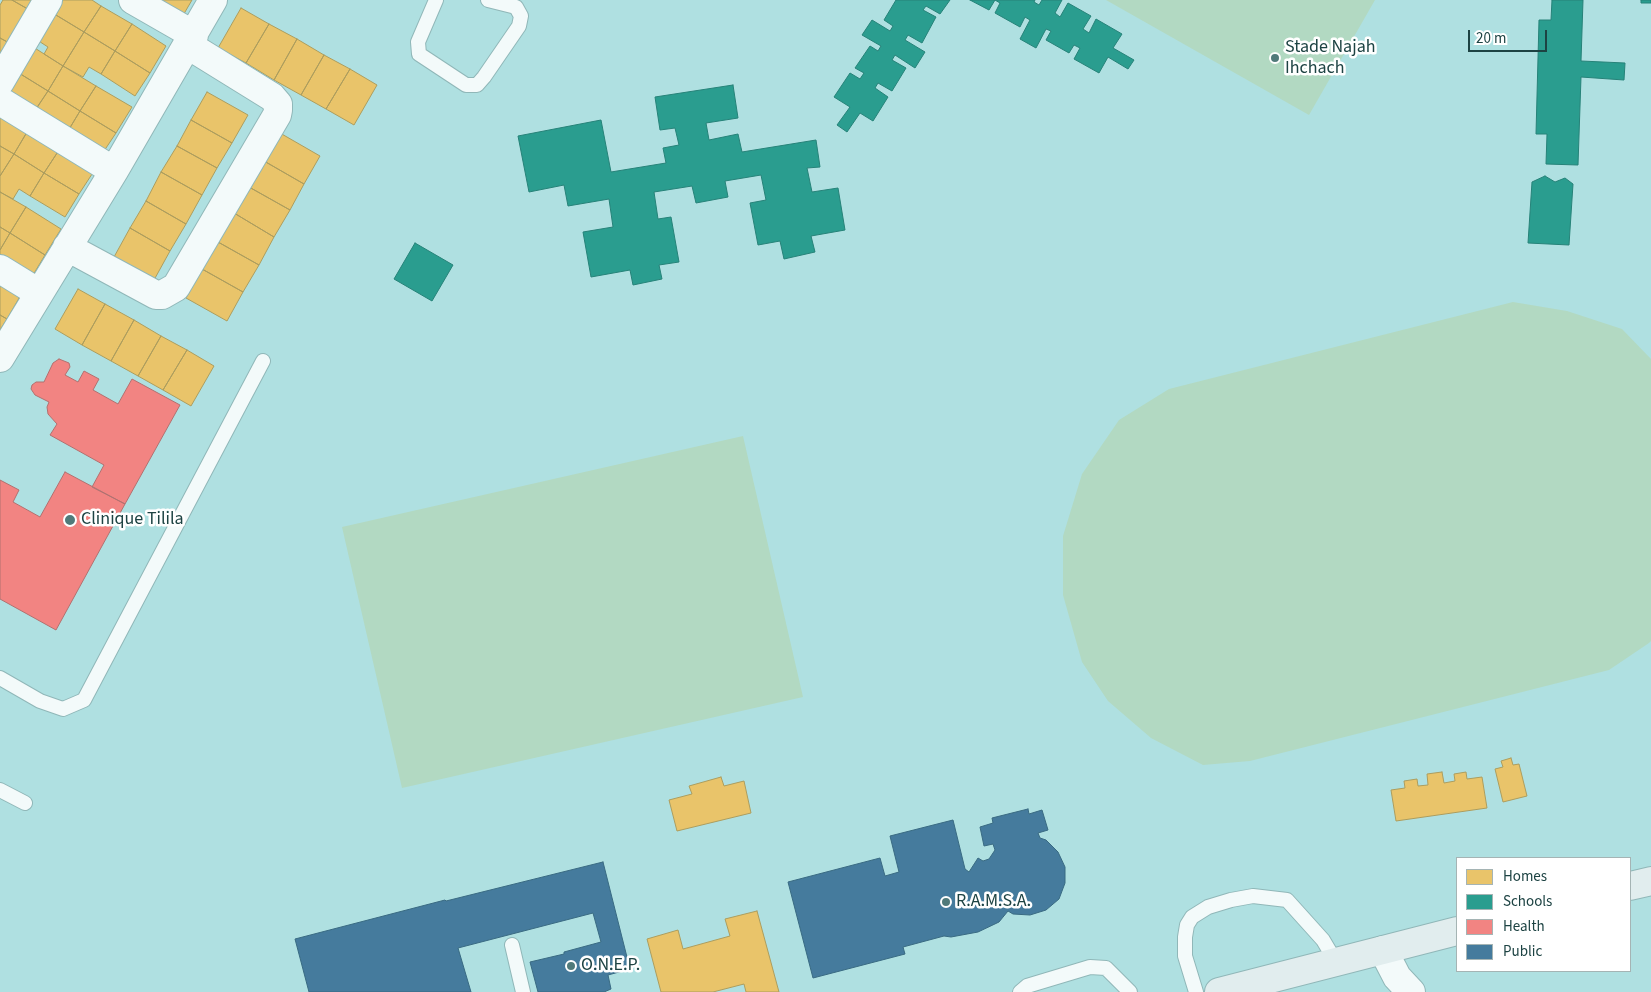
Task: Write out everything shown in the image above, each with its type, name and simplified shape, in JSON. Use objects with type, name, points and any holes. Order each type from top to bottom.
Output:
[{"type":"street","points":[[0,82],[48,0]]},
{"type":"street","points":[[67,247],[156,295],[162,295],[176,287],[277,115],[278,104],[272,97],[133,0]]},
{"type":"street","points":[[1,354],[114,171],[213,0]]},
{"type":"street","points":[[0,101],[114,171]]},
{"type":"street","points":[[0,269],[39,293]]},
{"type":"street","points":[[1631,886],[1651,881]]},
{"type":"street","points":[[1219,992],[1456,931]]},
{"type":"street","points":[[1383,950],[1398,977],[1411,992]]},
{"type":"lane","points":[[436,0],[418,42],[419,54],[466,85],[477,85],[519,26],[521,16],[516,7],[488,0]]},
{"type":"lane","points":[[0,678],[40,701],[63,709],[84,700],[264,361]]},
{"type":"lane","points":[[0,790],[25,802]]},
{"type":"lane","points":[[1196,992],[1185,956],[1187,925],[1192,917],[1208,907],[1231,900],[1253,896],[1287,900],[1323,940],[1336,962]]},
{"type":"lane","points":[[512,945],[522,992]]},
{"type":"lane","points":[[1020,992],[1027,986],[1090,967],[1106,968],[1130,992]]},
{"type":"green space","name":"Stade Najah Ihchach","points":[[1106,0],[1375,0],[1309,115]]},
{"type":"green space","points":[[1513,302],[1567,311],[1622,329],[1651,359],[1651,641],[1649,643],[1609,670],[1250,761],[1203,765],[1151,738],[1108,701],[1082,662],[1063,595],[1063,536],[1082,474],[1119,420],[1169,389]]},
{"type":"green space","points":[[743,436],[803,697],[402,788],[342,527]]},
{"type":"building: Homes","points":[[3,0],[12,0],[33,12],[13,45],[0,38],[0,5]]},
{"type":"building: Homes","points":[[12,0],[39,0],[33,12]]},
{"type":"building: Homes","points":[[58,0],[92,0],[101,6],[84,32],[51,12]]},
{"type":"building: Homes","points":[[148,0],[192,0],[178,24]]},
{"type":"building: Homes","points":[[101,6],[132,24],[115,51],[84,32]]},
{"type":"building: Homes","points":[[241,8],[269,24],[246,63],[218,48]]},
{"type":"building: Homes","points":[[51,12],[84,32],[63,66],[44,54],[48,47],[34,38]]},
{"type":"building: Homes","points":[[132,24],[166,46],[150,73],[115,51]]},
{"type":"building: Homes","points":[[269,24],[297,39],[274,80],[246,63]]},
{"type":"building: Homes","points":[[84,32],[115,51],[101,74],[89,67],[83,77],[63,66]]},
{"type":"building: Homes","points":[[0,38],[13,45],[0,67]]},
{"type":"building: Homes","points":[[297,39],[324,55],[301,95],[274,80]]},
{"type":"building: Homes","points":[[30,45],[63,66],[48,91],[14,70]]},
{"type":"building: Homes","points":[[115,51],[150,73],[135,96],[101,74]]},
{"type":"building: Homes","points":[[324,55],[350,69],[326,109],[301,95]]},
{"type":"building: Homes","points":[[63,66],[96,86],[80,111],[48,91]]},
{"type":"building: Homes","points":[[350,69],[377,85],[354,125],[326,109]]},
{"type":"building: Homes","points":[[14,70],[48,91],[32,115],[0,95]]},
{"type":"building: Homes","points":[[96,86],[132,107],[116,133],[80,111]]},
{"type":"building: Homes","points":[[48,91],[80,111],[65,136],[32,115]]},
{"type":"building: Homes","points":[[207,92],[248,115],[232,143],[191,120]]},
{"type":"building: Homes","points":[[0,109],[30,127],[14,154],[0,146]]},
{"type":"building: Homes","points":[[80,111],[116,133],[100,157],[65,136]]},
{"type":"building: Homes","points":[[191,120],[232,143],[217,168],[177,146]]},
{"type":"building: Homes","points":[[30,127],[61,147],[44,173],[14,154]]},
{"type":"building: Homes","points":[[280,133],[320,156],[304,184],[264,161]]},
{"type":"building: Homes","points":[[0,146],[14,154],[0,176]]},
{"type":"building: Homes","points":[[177,146],[217,168],[202,195],[161,172]]},
{"type":"building: Homes","points":[[61,147],[96,168],[79,194],[44,173]]},
{"type":"building: Homes","points":[[14,154],[44,173],[30,196],[19,189],[13,199],[0,192],[0,176]]},
{"type":"building: Homes","points":[[264,161],[304,184],[290,210],[249,187]]},
{"type":"building: Homes","points":[[161,172],[202,195],[186,224],[146,201]]},
{"type":"building: Homes","points":[[44,173],[79,194],[65,217],[30,196]]},
{"type":"building: Homes","points":[[249,187],[290,210],[274,237],[234,213]]},
{"type":"building: Homes","points":[[0,192],[26,207],[10,233],[0,227]]},
{"type":"building: Homes","points":[[146,201],[186,224],[170,251],[130,228]]},
{"type":"building: Homes","points":[[26,207],[61,229],[45,255],[10,233]]},
{"type":"building: Homes","points":[[234,213],[274,237],[259,265],[218,242]]},
{"type":"building: Homes","points":[[0,227],[10,233],[0,250]]},
{"type":"building: Homes","points":[[130,228],[170,251],[154,280],[114,257]]},
{"type":"building: Homes","points":[[10,233],[45,255],[30,280],[0,261],[0,250]]},
{"type":"building: Homes","points":[[218,242],[259,265],[243,292],[202,269]]},
{"type":"building: Homes","points":[[202,269],[243,292],[227,321],[186,298]]},
{"type":"building: Homes","points":[[0,280],[22,293],[7,319],[0,315]]},
{"type":"building: Homes","points":[[78,289],[105,304],[82,345],[55,329]]},
{"type":"building: Homes","points":[[105,304],[134,320],[111,361],[82,345]]},
{"type":"building: Homes","points":[[0,315],[7,319],[0,330]]},
{"type":"building: Homes","points":[[134,320],[161,336],[138,376],[111,361]]},
{"type":"building: Homes","points":[[161,336],[187,350],[163,390],[138,376]]},
{"type":"building: Homes","points":[[187,350],[214,366],[191,406],[163,390]]},
{"type":"building: Homes","points":[[1511,758],[1513,765],[1519,764],[1527,796],[1503,802],[1495,769],[1503,767],[1501,761]]},
{"type":"building: Homes","points":[[1442,772],[1444,783],[1455,781],[1454,774],[1466,772],[1467,779],[1482,777],[1487,808],[1396,821],[1391,790],[1405,788],[1404,781],[1417,779],[1418,786],[1428,785],[1427,774]]},
{"type":"building: Homes","points":[[721,777],[724,786],[744,781],[751,813],[677,831],[669,800],[692,794],[689,786]]},
{"type":"building: Homes","points":[[757,911],[779,992],[746,992],[744,984],[713,992],[661,992],[647,939],[678,930],[683,949],[730,936],[725,919]]},
{"type":"building: Schools","points":[[896,0],[950,0],[940,14],[926,6],[923,10],[936,17],[922,43],[908,35],[905,40],[925,52],[915,68],[895,55],[892,60],[906,68],[892,91],[878,83],[875,88],[888,97],[873,121],[860,113],[847,132],[837,125],[850,107],[834,97],[850,73],[860,79],[864,73],[855,68],[870,46],[878,51],[881,46],[862,35],[872,20],[890,31],[893,26],[884,20]]},
{"type":"building: Schools","points":[[970,0],[995,0],[989,10]]},
{"type":"building: Schools","points":[[995,0],[1035,0],[1034,2],[1039,5],[1042,0],[1062,0],[1055,13],[1060,17],[1068,3],[1091,16],[1083,29],[1089,33],[1096,19],[1122,34],[1113,48],[1134,60],[1128,69],[1108,57],[1099,73],[1074,59],[1080,48],[1074,45],[1069,53],[1046,40],[1051,31],[1046,29],[1036,48],[1020,39],[1030,20],[1025,17],[1020,27],[995,13],[1000,3]]},
{"type":"building: Schools","points":[[1552,0],[1583,0],[1581,61],[1625,63],[1624,80],[1581,77],[1578,165],[1546,164],[1547,134],[1536,134],[1539,20],[1551,20]]},
{"type":"building: Schools","points":[[1641,0],[1651,0],[1651,3],[1641,3]]},
{"type":"building: Schools","points":[[733,85],[738,118],[706,123],[709,140],[738,134],[742,152],[816,140],[820,167],[807,168],[812,192],[838,188],[845,230],[811,236],[815,252],[784,259],[780,241],[758,245],[750,203],[766,200],[761,175],[725,181],[728,197],[696,203],[692,186],[654,192],[658,219],[671,217],[679,262],[659,265],[662,279],[633,285],[630,270],[591,277],[583,232],[613,227],[609,199],[568,206],[564,185],[529,192],[518,136],[601,120],[611,172],[666,163],[663,148],[679,145],[675,128],[660,130],[655,97]]},
{"type":"building: Schools","points":[[1545,176],[1555,182],[1565,178],[1573,184],[1569,245],[1528,243],[1532,182]]},
{"type":"building: Schools","points":[[415,243],[453,265],[432,301],[394,279]]},
{"type":"building: Health","points":[[59,359],[69,363],[70,367],[65,375],[78,382],[84,371],[99,379],[93,390],[118,404],[132,379],[180,405],[125,504],[92,487],[104,465],[50,435],[57,424],[48,414],[47,407],[49,402],[35,395],[31,389],[32,385],[36,382],[44,382],[53,363]]},
{"type":"building: Health","points":[[65,472],[125,504],[56,630],[0,599],[0,480],[19,490],[13,502],[40,517]]},
{"type":"building: Public","points":[[1028,809],[1029,814],[1042,810],[1048,830],[1038,833],[1040,838],[1046,840],[1058,852],[1065,867],[1065,883],[1059,899],[1046,910],[1030,915],[1013,914],[1008,911],[999,922],[978,932],[951,937],[944,936],[903,947],[905,954],[813,978],[788,882],[880,858],[885,876],[899,872],[890,836],[953,820],[965,869],[969,872],[978,858],[983,861],[989,859],[995,850],[993,844],[984,846],[980,827],[993,823],[992,818]]},
{"type":"building: Public","points":[[603,862],[630,969],[608,975],[611,989],[604,992],[538,992],[530,962],[564,954],[564,952],[601,942],[593,913],[458,948],[471,992],[309,992],[295,939]]},
{"type":"place","name":"Stade Najah Ihchach","points":[[1275,58]]},
{"type":"place","name":"Clinique Tilila","points":[[70,520]]},
{"type":"place","name":"R.A.M.S.A.","points":[[946,902]]},
{"type":"place","name":"O.N.E.P.","points":[[571,966]]}]
